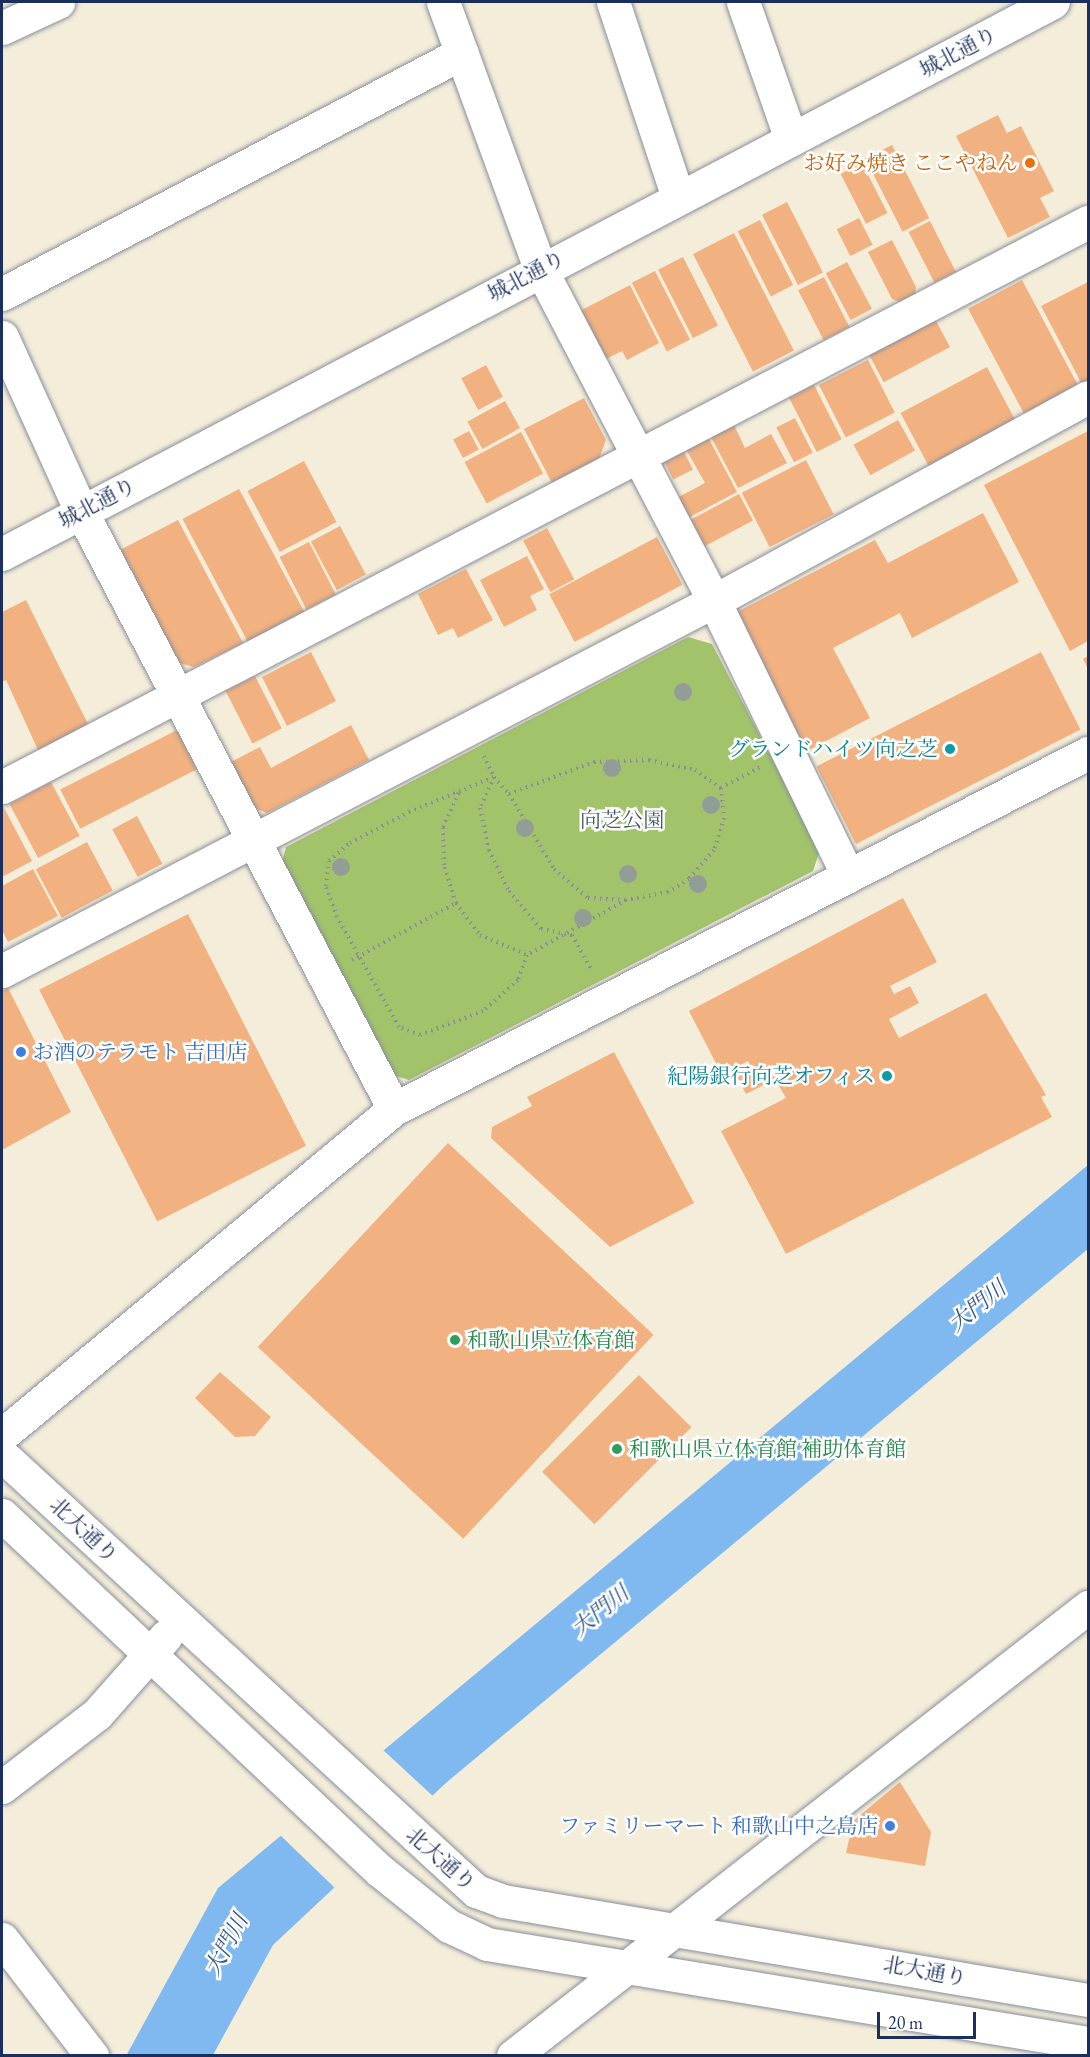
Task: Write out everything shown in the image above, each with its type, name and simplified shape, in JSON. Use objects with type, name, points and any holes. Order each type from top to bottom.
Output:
[{"type":"street","points":[[2,28],[58,2]]},
{"type":"street","points":[[443,2],[540,268],[714,601],[848,876]]},
{"type":"street","points":[[613,2],[678,197]]},
{"type":"street","points":[[743,2],[791,140]]},
{"type":"street","name":"城北通り","points":[[2,554],[540,268],[791,140],[1053,2]]},
{"type":"street","points":[[2,294],[462,53]]},
{"type":"street","points":[[2,787],[1089,222]]},
{"type":"street","points":[[2,337],[81,511],[394,1109]]},
{"type":"street","points":[[2,971],[252,837],[714,601],[1089,396]]},
{"type":"street","points":[[2,1435],[394,1109],[1089,753]]},
{"type":"street","name":"北大通り","points":[[2,1455],[181,1619],[325,1756],[476,1891],[503,1901],[676,1927],[1089,2000]]},
{"type":"street","name":"北大通り","points":[[2,1515],[151,1653],[378,1870],[448,1926],[487,1944],[625,1964],[1089,2043]]},
{"type":"street","points":[[513,2055],[625,1964],[1089,1607]]},
{"type":"street","points":[[2,1787],[97,1714],[181,1619]]},
{"type":"street","points":[[2,1939],[92,2055]]},
{"type":"path","points":[[721,788],[787,752]]},
{"type":"path","points":[[510,794],[564,769],[623,759],[670,761],[721,788]]},
{"type":"path","points":[[494,777],[510,794],[554,869],[588,898],[626,900],[668,892],[714,850],[724,818],[721,788]]},
{"type":"path","points":[[494,777],[460,790],[350,843],[329,861],[326,886],[399,1027],[420,1035],[483,1011],[518,980],[527,955],[572,935],[626,900]]},
{"type":"path","points":[[494,777],[480,808],[489,850],[509,891],[541,929],[572,935],[609,999]]},
{"type":"path","points":[[460,790],[443,827],[444,865],[456,903],[480,935],[527,955]]},
{"type":"path","points":[[324,975],[456,903]]},
{"type":"green space","name":"向芝公園","points":[[688,637],[712,644],[820,850],[813,871],[409,1080],[393,1075],[282,863],[286,847]]},
{"type":"water","name":"大門川","points":[[1088,1165],[1088,1249],[447,1782],[273,1945],[213,2055],[126,2056],[218,1888]]},
{"type":"pier","points":[[382,1749],[435,1798],[337,1890],[279,1834]]},
{"type":"building","points":[[998,115],[1007,133],[1021,126],[1054,191],[1040,198],[1050,217],[1008,238],[956,136]]},
{"type":"building","points":[[892,145],[929,218],[902,232],[865,159]]},
{"type":"building","points":[[862,163],[887,213],[866,224],[841,174]]},
{"type":"building","points":[[787,202],[823,272],[798,285],[762,215]]},
{"type":"building","points":[[859,218],[873,245],[850,256],[837,229]]},
{"type":"building","points":[[760,220],[793,285],[771,296],[738,231]]},
{"type":"building","points":[[930,221],[956,272],[934,283],[909,232]]},
{"type":"building","points":[[734,233],[794,351],[753,371],[693,254]]},
{"type":"building","points":[[892,240],[916,287],[915,294],[900,302],[892,299],[868,252]]},
{"type":"building","points":[[683,257],[718,326],[693,338],[658,270]]},
{"type":"building","points":[[847,262],[872,309],[851,320],[826,273]]},
{"type":"building","points":[[655,271],[690,340],[667,351],[632,283]]},
{"type":"building","points":[[824,277],[849,327],[824,340],[798,290]]},
{"type":"building","points":[[1022,280],[1080,389],[1026,418],[968,309]]},
{"type":"building","points":[[1088,282],[1088,386],[1084,388],[1041,306]]},
{"type":"building","points":[[630,285],[659,343],[627,360],[622,351],[600,362],[574,314]]},
{"type":"building","points":[[934,317],[950,347],[884,382],[868,352]]},
{"type":"building","points":[[868,360],[895,413],[846,438],[819,385]]},
{"type":"building","points":[[486,365],[503,397],[478,410],[461,378]]},
{"type":"building","points":[[987,367],[1015,420],[929,466],[900,413]]},
{"type":"building","points":[[814,385],[842,439],[817,452],[789,398]]},
{"type":"building","points":[[584,398],[606,440],[599,459],[552,483],[524,429]]},
{"type":"building","points":[[505,401],[520,428],[482,449],[467,422]]},
{"type":"building","points":[[795,418],[813,453],[794,462],[776,428]]},
{"type":"building","points":[[898,420],[915,451],[870,475],[853,445]]},
{"type":"building","points":[[734,425],[745,448],[771,434],[787,463],[738,488],[711,437]]},
{"type":"building","points":[[469,431],[479,450],[463,458],[453,439]]},
{"type":"building","points":[[1088,431],[1088,641],[1070,651],[984,485]]},
{"type":"building","points":[[521,432],[543,473],[487,504],[464,462]]},
{"type":"building","points":[[708,437],[737,492],[684,520],[673,500],[705,483],[686,449]]},
{"type":"building","points":[[683,450],[693,470],[673,480],[663,460]]},
{"type":"building","points":[[806,460],[834,514],[770,547],[742,493]]},
{"type":"building","points":[[304,461],[336,522],[280,552],[247,491]]},
{"type":"building","points":[[239,489],[304,612],[248,642],[182,519]]},
{"type":"building","points":[[739,494],[753,520],[702,548],[688,521]]},
{"type":"building","points":[[983,513],[1019,582],[912,638],[900,613],[833,648],[870,718],[807,751],[735,613],[875,540],[888,563]]},
{"type":"building","points":[[178,520],[243,643],[194,667],[179,663],[120,550]]},
{"type":"building","points":[[340,526],[366,575],[337,590],[311,541]]},
{"type":"building","points":[[547,528],[574,579],[550,592],[523,541]]},
{"type":"building","points":[[657,537],[682,585],[575,642],[549,594]]},
{"type":"building","points":[[309,542],[336,595],[306,610],[280,557]]},
{"type":"building","points":[[527,556],[544,589],[530,596],[537,610],[504,627],[480,580]]},
{"type":"building","points":[[466,569],[493,620],[458,638],[453,628],[438,635],[418,594]]},
{"type":"building","points":[[26,600],[88,724],[38,750],[6,680],[2,682],[2,612]]},
{"type":"building","points":[[311,652],[336,701],[287,726],[262,677]]},
{"type":"building","name":"グランドハイツ向之芝","points":[[1041,652],[1080,730],[856,844],[816,766]]},
{"type":"building","points":[[1088,656],[1088,669],[1083,659]]},
{"type":"building","points":[[255,676],[282,729],[252,744],[226,691]]},
{"type":"building","points":[[351,725],[369,760],[267,813],[252,807],[229,763],[260,747],[271,768]]},
{"type":"building","points":[[177,730],[197,769],[80,829],[60,789]]},
{"type":"building","points":[[51,782],[80,836],[38,858],[10,804]]},
{"type":"building","points":[[2,807],[32,861],[2,877]]},
{"type":"building","points":[[137,816],[162,864],[138,877],[112,829]]},
{"type":"building","points":[[87,842],[113,891],[62,918],[36,869]]},
{"type":"building","points":[[33,869],[58,916],[8,942],[2,930],[2,886]]},
{"type":"building","name":"紀陽銀行向芝オフィス","points":[[903,898],[937,962],[890,986],[894,994],[910,986],[919,1003],[889,1019],[899,1038],[986,993],[1046,1095],[1041,1097],[1052,1117],[786,1254],[721,1131],[786,1098],[775,1079],[746,1094],[737,1077],[752,1069],[748,1061],[722,1075],[689,1011]]},
{"type":"building","points":[[188,914],[306,1146],[157,1221],[39,990]]},
{"type":"building","name":"お酒のテラモト 吉田店","points":[[8,988],[71,1112],[2,1150],[2,991]]},
{"type":"building","points":[[614,1052],[694,1203],[610,1247],[491,1138],[492,1127],[532,1106],[527,1097]]},
{"type":"building","name":"和歌山県立体育館","points":[[448,1143],[654,1335],[463,1539],[258,1347]]},
{"type":"building","points":[[220,1372],[271,1417],[255,1436],[235,1437],[195,1398]]},
{"type":"building","name":"和歌山県立体育館 補助体育館","points":[[639,1375],[691,1427],[594,1524],[542,1472]]},
{"type":"building","name":"ファミリーマート 和歌山中之島店","points":[[900,1782],[931,1832],[925,1866],[846,1853],[853,1821]]},
{"type":"place","name":"お好み焼き ここやねん","points":[[1030,163]]},
{"type":"place","name":"グランドハイツ向之芝","points":[[950,749]]},
{"type":"place","name":"お酒のテラモト 吉田店","points":[[21,1052]]},
{"type":"place","name":"紀陽銀行向芝オフィス","points":[[887,1076]]},
{"type":"place","name":"和歌山県立体育館","points":[[455,1340]]},
{"type":"place","name":"和歌山県立体育館 補助体育館","points":[[617,1449]]},
{"type":"place","name":"ファミリーマート 和歌山中之島店","points":[[890,1826]]}]
